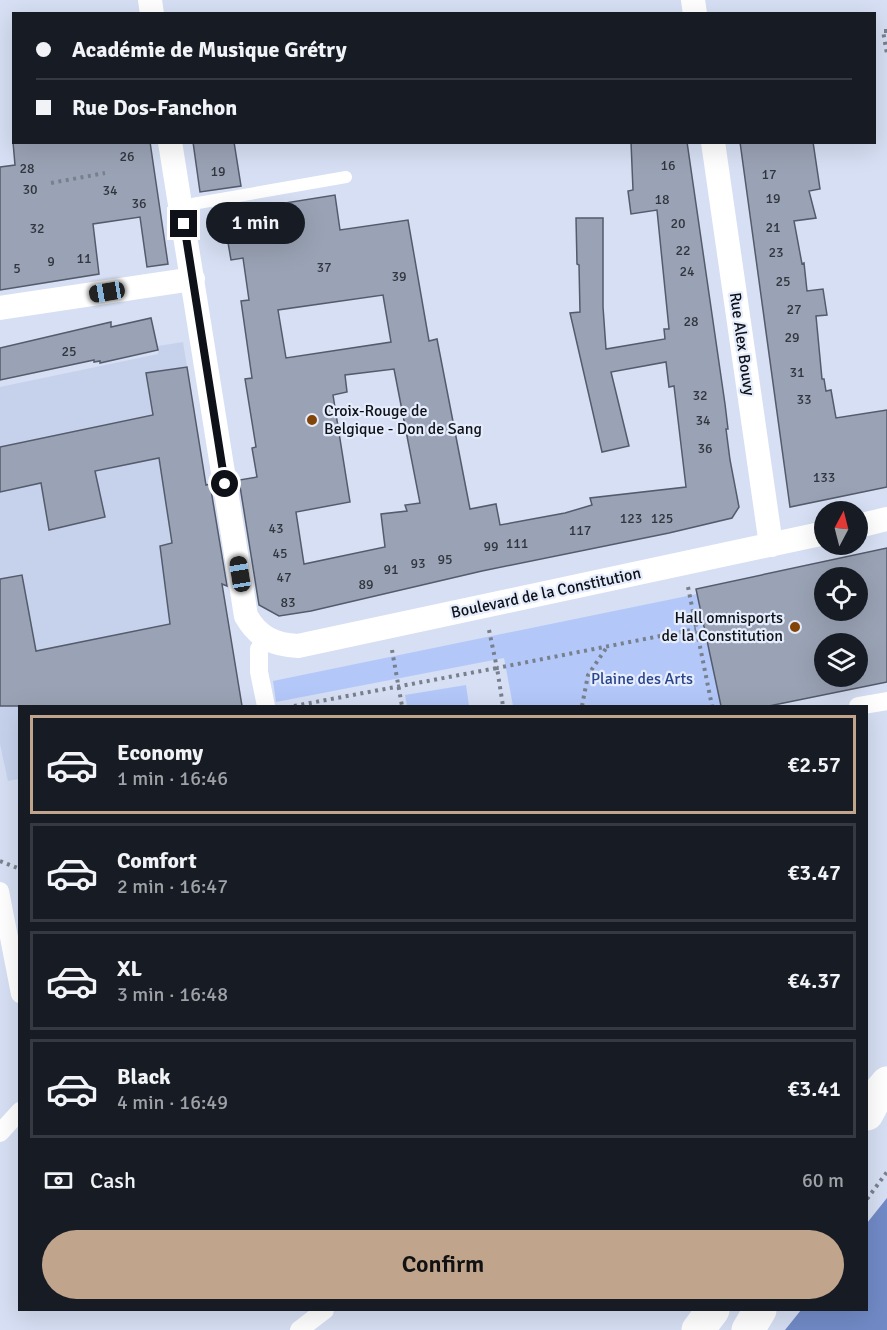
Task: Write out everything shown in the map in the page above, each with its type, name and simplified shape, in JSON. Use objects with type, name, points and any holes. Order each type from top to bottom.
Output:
[{"type":"main road","points":[[698,1330],[712,1311]]},
{"type":"main road","points":[[748,1330],[759,1311]]},
{"type":"street","points":[[170,144],[246,616],[252,626],[267,639],[259,649],[259,672],[266,705]]},
{"type":"street","name":"Rue Alex Bouvy","points":[[713,144],[771,545]]},
{"type":"street","points":[[0,308],[193,279]]},
{"type":"street","points":[[868,523],[887,519]]},
{"type":"street","name":"Boulevard de la Constitution","points":[[267,639],[281,645],[298,646],[814,535]]},
{"type":"street","points":[[864,705],[887,701]]},
{"type":"street","points":[[0,891],[18,984]]},
{"type":"street","points":[[0,1133],[18,1113]]},
{"type":"street","points":[[299,1330],[322,1311]]},
{"type":"lane","points":[[181,206],[346,177]]},
{"type":"path","points":[[887,31],[884,31],[887,54]]},
{"type":"path","points":[[51,183],[105,173]]},
{"type":"path","points":[[683,564],[712,705]]},
{"type":"path","points":[[484,605],[503,705]]},
{"type":"path","points":[[388,626],[402,705]]},
{"type":"path","points":[[299,705],[696,628]]},
{"type":"path","points":[[582,705],[588,675],[608,646]]},
{"type":"path","points":[[0,861],[18,868]]},
{"type":"path","points":[[868,1198],[887,1172]]},
{"type":"shaded area","points":[[183,342],[242,705],[18,705],[18,779],[8,781],[0,744],[0,387],[158,354],[158,346]]},
{"type":"shaded area","points":[[887,1198],[887,1330],[785,1330],[800,1311],[868,1311],[868,1222]]},
{"type":"green space","name":"Plaine des Arts","points":[[697,594],[721,705],[513,705],[504,658],[276,702],[273,681]]},
{"type":"green space","points":[[466,685],[469,705],[407,705],[405,695]]},
{"type":"building","points":[[13,144],[150,144],[168,264],[147,267],[140,217],[93,224],[99,274],[0,290],[0,167],[15,165]]},
{"type":"building","points":[[193,144],[234,144],[241,186],[200,192]]},
{"type":"building","points":[[631,144],[687,144],[725,404],[730,460],[739,507],[732,518],[482,571],[311,611],[279,616],[259,605],[239,480],[257,477],[252,448],[256,447],[245,379],[252,378],[241,301],[249,300],[243,258],[231,260],[226,231],[245,228],[242,210],[335,195],[340,230],[408,220],[429,341],[437,339],[470,509],[496,504],[500,525],[565,513],[592,505],[590,498],[686,487],[674,386],[669,387],[666,362],[611,372],[629,446],[602,452],[570,313],[580,312],[576,218],[603,218],[603,307],[606,349],[665,339],[664,329],[669,329],[657,210],[631,214],[628,191],[633,190]],"holes":[[[383,295],[391,342],[286,358],[278,310]],[[394,369],[420,503],[405,505],[407,511],[381,514],[385,547],[304,564],[296,512],[350,502],[333,395],[347,392],[345,375]]]},
{"type":"building","points":[[740,144],[813,144],[820,189],[809,191],[816,218],[794,221],[802,264],[804,263],[807,291],[823,289],[827,315],[816,316],[822,379],[824,379],[826,391],[831,390],[836,418],[887,410],[887,487],[790,507]]},
{"type":"building","points":[[151,318],[158,350],[100,363],[94,360],[0,380],[0,348],[111,322],[111,327]]},
{"type":"building","points":[[187,367],[206,485],[210,484],[227,586],[222,584],[242,705],[0,706],[0,579],[22,575],[36,651],[170,624],[160,546],[172,543],[159,458],[95,471],[105,517],[49,530],[41,483],[0,492],[0,447],[153,415],[146,373]]},
{"type":"building","name":"Hall omnisports de la Constitution","points":[[887,548],[887,682],[868,686],[868,633],[814,633],[814,687],[862,687],[774,705],[721,705],[696,589],[854,555],[868,555],[868,552]]},
{"type":"place","name":"Croix-Rouge de Belgique - Don de Sang","points":[[312,420]]},
{"type":"place","name":"Hall omnisports de la Constitution","points":[[795,627]]},
{"type":"route","points":[[184,224],[225,484]]}]
